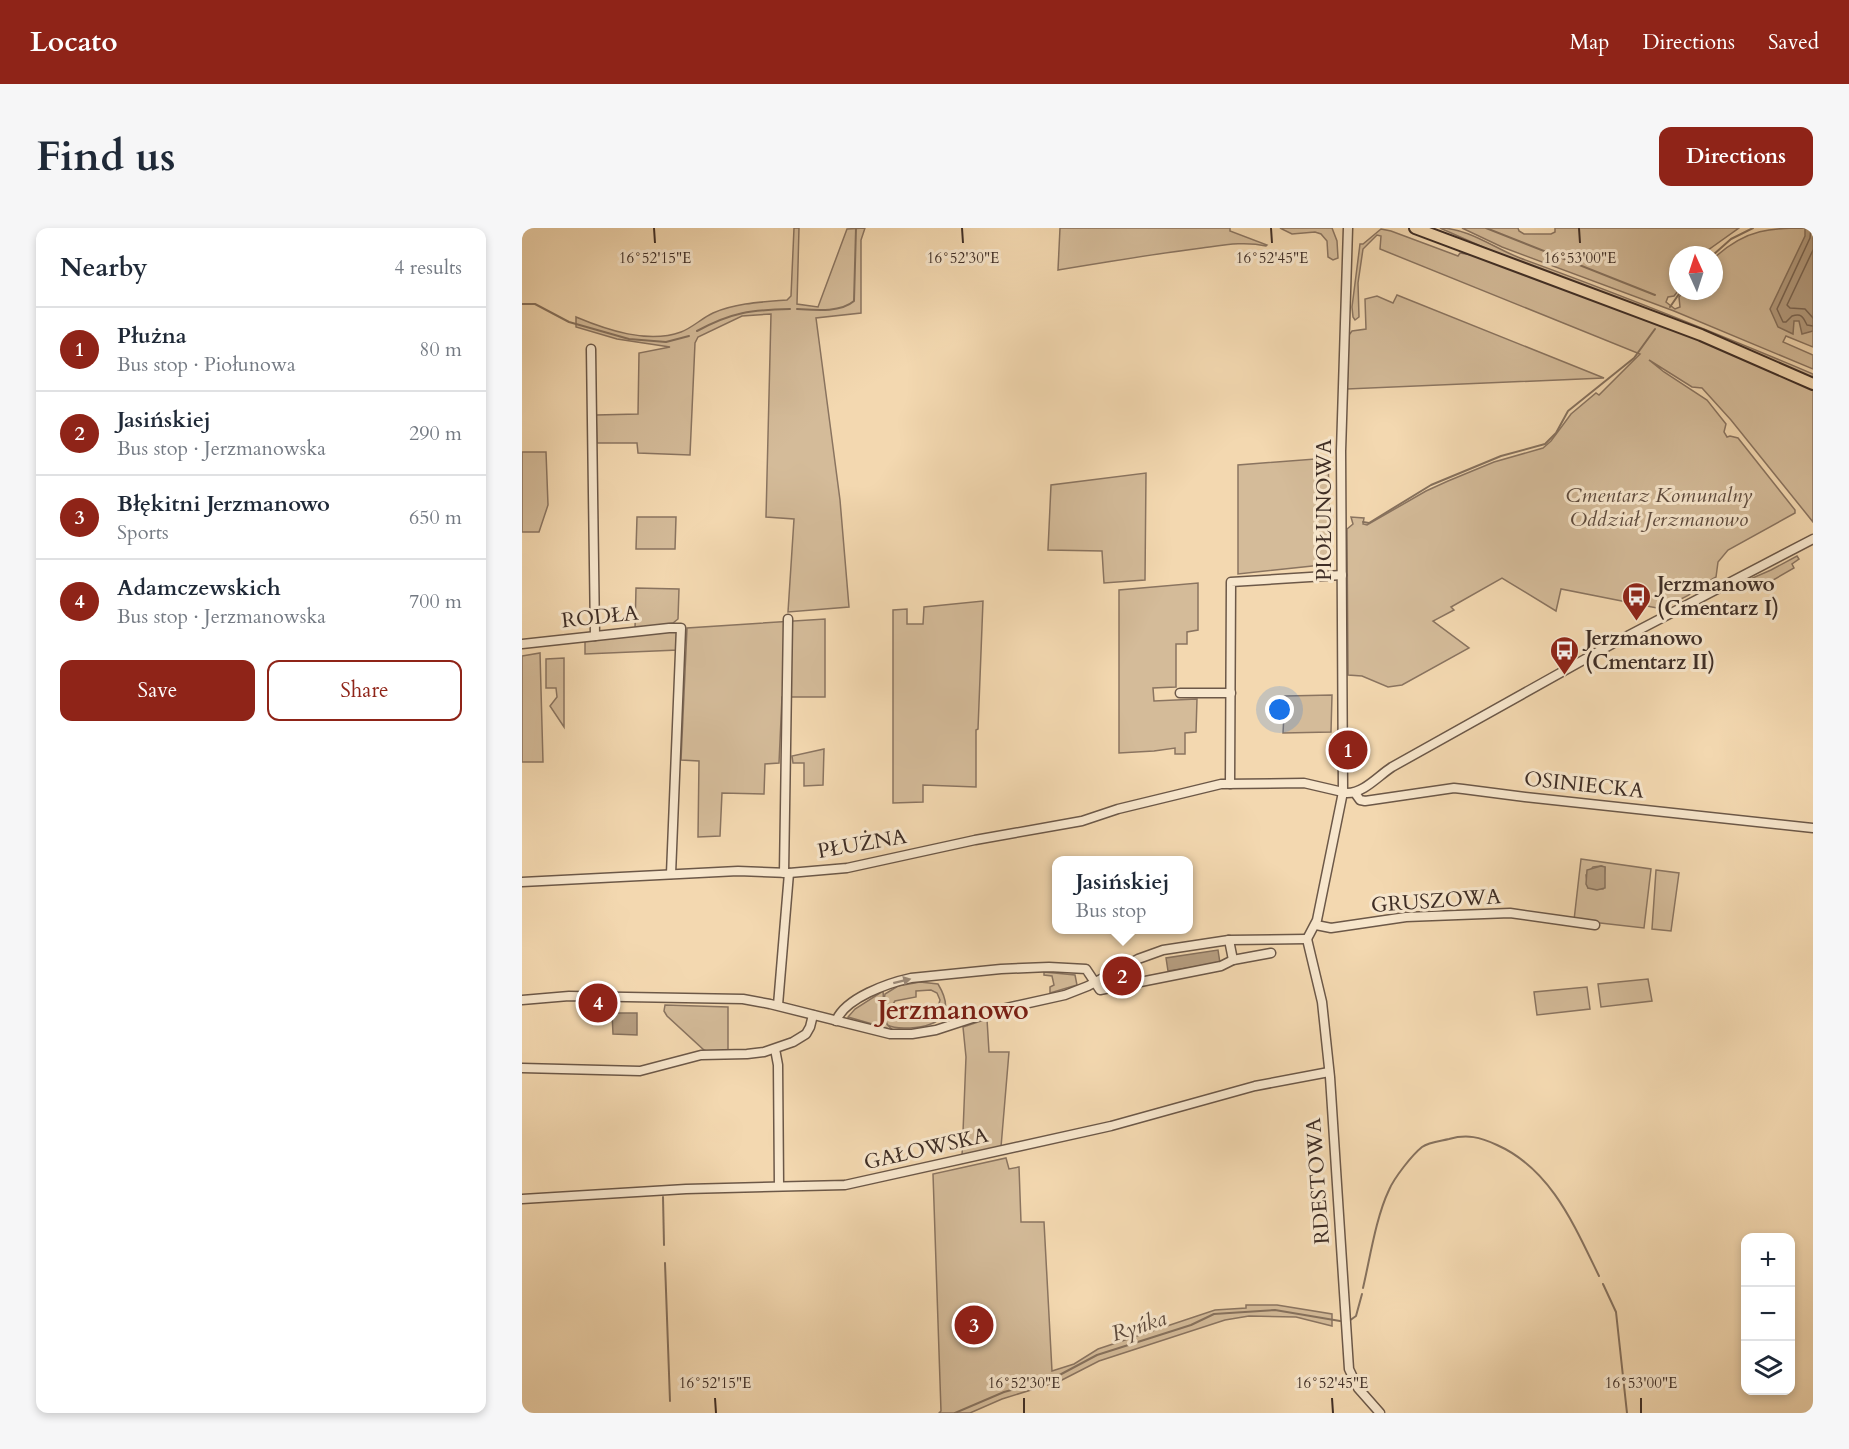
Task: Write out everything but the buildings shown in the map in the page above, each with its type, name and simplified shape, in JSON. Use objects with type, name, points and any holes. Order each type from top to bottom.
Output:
[{"type":"main road","points":[[1415,228],[1701,335],[1813,384]]},
{"type":"street","name":"PIOŁUNOWA","points":[[1316,925],[1343,792],[1342,405],[1348,228]]},
{"type":"street","points":[[591,349],[595,636]]},
{"type":"street","points":[[1355,792],[1392,767],[1612,644],[1813,539]]},
{"type":"street","points":[[1230,784],[1231,582],[1342,575]]},
{"type":"street","points":[[778,1005],[786,873],[788,619]]},
{"type":"street","name":"RODŁA","points":[[522,644],[681,628],[671,874]]},
{"type":"street","points":[[1180,693],[1231,693]]},
{"type":"street","name":"PŁUŻNA","points":[[522,882],[738,871],[786,873],[847,868],[1082,821],[1118,809],[1221,784],[1304,783],[1343,792],[1355,792]]},
{"type":"street","name":"OSINIECKA","points":[[1355,792],[1360,800],[1365,801],[1454,788],[1813,828]]},
{"type":"street","name":"GRUSZOWA","points":[[1316,925],[1331,928],[1406,917],[1510,913],[1595,925]]},
{"type":"street","points":[[522,1000],[569,996],[757,1001],[890,1034],[923,1033],[997,1010],[1065,995],[1148,955],[1184,946],[1229,940],[1307,939],[1316,925]]},
{"type":"street","name":"RDESTOWA","points":[[1307,939],[1322,1002],[1329,1072],[1349,1368],[1358,1388],[1380,1413]]},
{"type":"street","points":[[1229,940],[1233,960]]},
{"type":"street","points":[[836,1021],[841,1012],[865,994],[911,978],[972,971],[1049,967],[1086,969],[1100,990],[1221,966],[1233,960],[1271,952]]},
{"type":"street","points":[[522,1068],[640,1071],[701,1055],[747,1054],[775,1048],[806,1034],[813,1015]]},
{"type":"street","points":[[775,1048],[778,1065],[779,1186]]},
{"type":"street","name":"GAŁOWSKA","points":[[522,1198],[686,1189],[845,1185],[1133,1121],[1194,1102],[1265,1084],[1329,1072]]},
{"type":"green space","points":[[794,228],[799,228],[797,304],[818,307],[847,229],[865,228],[861,240],[861,313],[816,318],[840,500],[849,607],[788,612],[794,519],[766,517],[771,314],[742,316],[698,337],[695,343],[690,455],[638,453],[637,443],[597,443],[596,415],[638,414],[639,353],[670,347],[617,339],[576,327],[576,317],[614,331],[655,337],[681,332],[713,313],[731,307],[787,300],[791,296]]},
{"type":"green space","points":[[1060,228],[1230,228],[1230,231],[1267,245],[1226,245],[1058,270]]},
{"type":"green space","points":[[1280,228],[1332,228],[1337,241],[1338,258],[1333,260],[1328,257],[1327,241],[1321,234],[1315,232],[1292,234]]},
{"type":"green space","points":[[1440,228],[1461,231],[1520,258],[1704,329],[1813,374],[1813,379],[1501,255]]},
{"type":"green space","points":[[1462,228],[1518,228],[1524,234],[1551,234],[1555,232],[1555,228],[1739,228],[1714,246],[1669,246],[1669,297],[1666,302],[1675,309],[1680,307],[1679,300],[1723,300],[1723,250],[1737,241],[1748,235],[1771,230],[1813,228],[1813,347],[1786,336],[1783,342],[1813,355],[1813,369],[1674,311],[1502,247]]},
{"type":"green space","name":"Cmentarz Komunalny Oddział Jerzmanowo","points":[[1381,229],[1458,256],[1460,253],[1478,256],[1690,336],[1813,389],[1813,522],[1731,420],[1702,388],[1692,387],[1649,360],[1707,400],[1726,424],[1724,432],[1727,437],[1738,438],[1795,510],[1795,513],[1728,550],[1718,562],[1716,577],[1662,609],[1561,589],[1556,611],[1502,578],[1451,607],[1454,610],[1433,621],[1469,648],[1402,685],[1388,687],[1362,676],[1348,675],[1347,529],[1353,524],[1351,517],[1364,518],[1363,524],[1367,525],[1448,481],[1494,462],[1543,448],[1571,414],[1596,393],[1599,395],[1640,354],[1380,249],[1381,236],[1377,235],[1363,249],[1358,283],[1359,317],[1355,320],[1352,307],[1360,244]]},
{"type":"green space","points":[[1397,295],[1604,378],[1347,389],[1349,335],[1352,331],[1366,329],[1365,299],[1377,296],[1393,303]]},
{"type":"green space","points":[[522,452],[546,452],[548,505],[539,532],[522,532]]},
{"type":"green space","points":[[1328,458],[1331,564],[1238,574],[1238,465]]},
{"type":"green space","points":[[1146,473],[1145,580],[1104,583],[1102,551],[1048,550],[1051,485]]},
{"type":"green space","points":[[637,517],[676,517],[675,549],[636,549]]},
{"type":"green space","points":[[1797,556],[1799,559],[1792,564],[1794,568],[1761,587],[1740,586],[1741,583]]},
{"type":"green space","points":[[1198,583],[1198,630],[1187,632],[1187,644],[1176,644],[1176,687],[1153,688],[1154,701],[1197,699],[1196,732],[1185,733],[1185,754],[1175,754],[1175,748],[1119,753],[1119,590]]},
{"type":"green space","points":[[636,588],[679,589],[678,619],[673,623],[635,629]]},
{"type":"green space","points":[[983,601],[978,729],[976,730],[976,787],[923,785],[923,802],[893,803],[893,610],[907,609],[907,624],[923,624],[924,607]]},
{"type":"green space","points":[[825,619],[825,697],[782,697],[779,763],[765,764],[764,794],[722,793],[720,836],[698,837],[699,761],[681,760],[687,628]]},
{"type":"green space","points":[[678,631],[678,650],[585,654],[585,640]]},
{"type":"green space","points":[[540,653],[543,762],[522,762],[522,656]]},
{"type":"green space","points":[[564,658],[564,727],[550,706],[557,697],[556,688],[546,688],[546,659]]},
{"type":"green space","points":[[1332,695],[1331,732],[1283,733],[1285,696]]},
{"type":"green space","points":[[824,749],[823,785],[804,786],[804,763],[793,763],[792,756]]},
{"type":"green space","points":[[1581,859],[1651,869],[1644,928],[1574,920]],"holes":[[[1593,867],[1605,867],[1603,889],[1588,888],[1586,875]]]},
{"type":"green space","points":[[1656,870],[1679,873],[1671,931],[1652,929]]},
{"type":"green space","points":[[1044,972],[1075,975],[1077,985],[1050,993],[1050,987],[1054,985],[1052,976],[1044,975]]},
{"type":"green space","points":[[1648,979],[1652,1001],[1601,1007],[1598,984]]},
{"type":"green space","points":[[920,982],[938,984],[945,1003],[942,1016],[937,1021],[921,1027],[898,1028],[887,1025],[886,1020],[925,1014],[938,1007],[940,1000],[937,993],[931,990],[916,991],[916,997],[895,1001],[889,1010],[886,1011],[883,1007],[885,994],[898,986]]},
{"type":"green space","points":[[1587,987],[1590,1009],[1537,1015],[1534,992]]},
{"type":"green space","points":[[883,991],[885,1022],[893,1030],[848,1017],[855,1009]]},
{"type":"green space","points":[[665,1005],[728,1007],[728,1052],[704,1050],[667,1016],[664,1011]]},
{"type":"green space","points":[[987,1019],[989,1052],[1009,1052],[1001,1147],[962,1157],[966,1057],[963,1027]]},
{"type":"green space","points":[[1006,1158],[1009,1169],[1019,1167],[1021,1222],[1044,1222],[1052,1371],[1074,1364],[1098,1349],[1215,1310],[1246,1308],[1246,1305],[1277,1305],[1332,1314],[1332,1326],[1296,1317],[1249,1316],[1225,1320],[1099,1361],[1060,1381],[1002,1399],[970,1413],[939,1413],[941,1411],[933,1174]]},
{"type":"water","points":[[1805,228],[1813,228],[1813,331],[1802,334],[1799,321],[1794,321],[1793,334],[1778,327],[1770,309],[1805,236]]},
{"type":"water","points":[[1605,867],[1605,888],[1597,890],[1588,888],[1587,870]]},
{"type":"water","points":[[1218,950],[1220,963],[1168,971],[1166,958]]},
{"type":"water","points":[[612,1013],[637,1013],[637,1035],[613,1034]]},
{"type":"waterway","points":[[797,309],[834,309],[854,301],[856,228]]},
{"type":"waterway","points":[[1486,228],[1655,295]]},
{"type":"waterway","points":[[1723,246],[1731,239],[1753,228]]},
{"type":"waterway","points":[[1670,307],[1675,300]]},
{"type":"waterway","points":[[522,304],[535,304],[569,322],[629,339],[666,342],[689,336]]},
{"type":"waterway","points":[[697,331],[742,313],[790,309]]},
{"type":"waterway","points":[[1363,522],[1369,523],[1431,485],[1501,456],[1545,444],[1556,433],[1568,411],[1634,358],[1655,329]]},
{"type":"waterway","name":"Ryńka","points":[[1363,1288],[1380,1212],[1395,1179],[1422,1147],[1462,1137],[1479,1138],[1497,1145],[1516,1155],[1532,1168],[1559,1200],[1599,1276]]},
{"type":"waterway","points":[[663,1197],[664,1245]]},
{"type":"waterway","points":[[665,1263],[670,1401]]},
{"type":"waterway","name":"Ryńka","points":[[1603,1284],[1616,1312],[1627,1413]]},
{"type":"waterway","name":"Ryńka","points":[[1349,1321],[1356,1316],[1362,1294]]},
{"type":"waterway","name":"Ryńka","points":[[955,1413],[1004,1392],[1052,1379],[1097,1355],[1191,1325],[1214,1314],[1275,1310],[1340,1321]]},
{"type":"place","name":"Jerzmanowo (Cmentarz I)","points":[[1636,622]]},
{"type":"place","name":"Jerzmanowo (Cmentarz II)","points":[[1564,676]]},
{"type":"place","name":"Płużna","points":[[1348,750]]},
{"type":"place","name":"Jasińskiej","points":[[1122,976]]},
{"type":"place","name":"Adamczewskich","points":[[598,1003]]},
{"type":"place","name":"Błękitni Jerzmanowo","points":[[974,1325]]},
{"type":"district","name":"Jerzmanowo","points":[[953,1010]]}]
